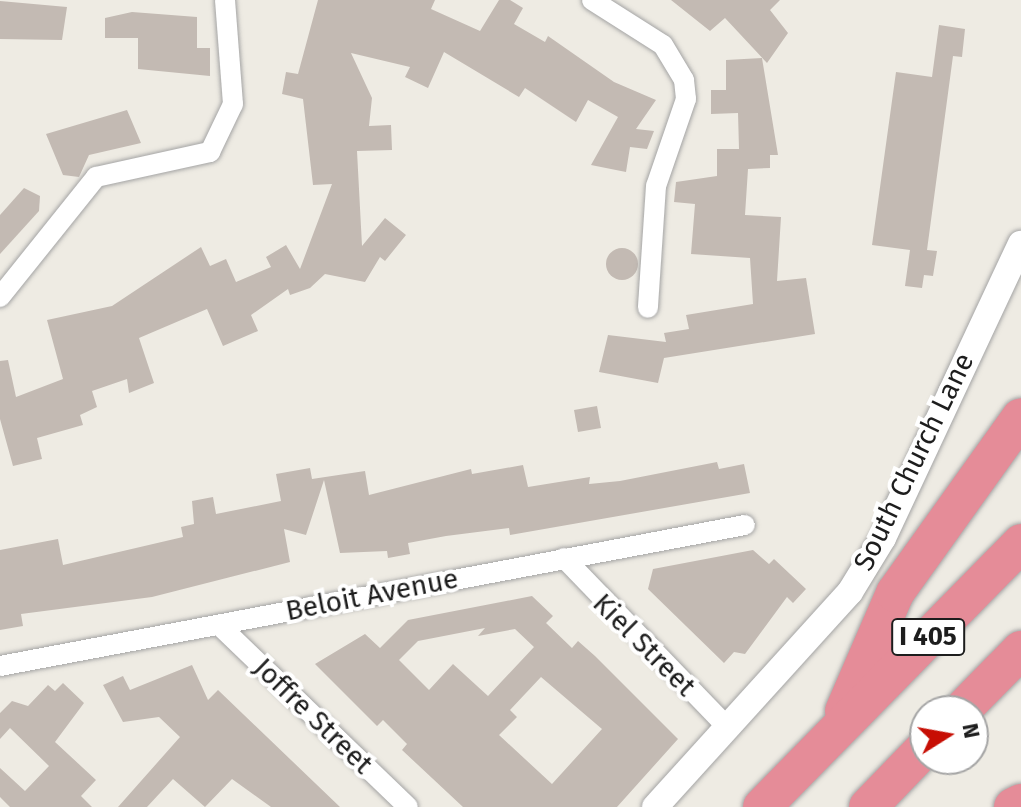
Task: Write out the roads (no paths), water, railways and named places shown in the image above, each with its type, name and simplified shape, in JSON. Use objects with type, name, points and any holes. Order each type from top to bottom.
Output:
[{"type":"highway","points":[[835,731],[895,593],[1021,417]]},
{"type":"highway","name":"I 405","points":[[762,807],[1021,543]]},
{"type":"highway","points":[[796,807],[1021,576]]},
{"type":"highway","name":"I 405","points":[[977,695],[1021,650]]},
{"type":"highway","points":[[868,807],[909,765]]},
{"type":"highway","points":[[1013,807],[1021,803]]},
{"type":"street","points":[[0,297],[96,177],[210,152],[233,104],[225,0]]},
{"type":"street","points":[[592,0],[663,45],[684,80],[686,99],[656,186],[648,308]]},
{"type":"street","name":"South Church Lane","points":[[655,807],[850,592],[883,538],[1021,244]]},
{"type":"street","name":"Beloit Avenue","points":[[0,666],[745,525]]},
{"type":"street","name":"Kiel Street","points":[[564,558],[728,728]]},
{"type":"street","name":"Joffre Street","points":[[219,625],[408,807]]}]
